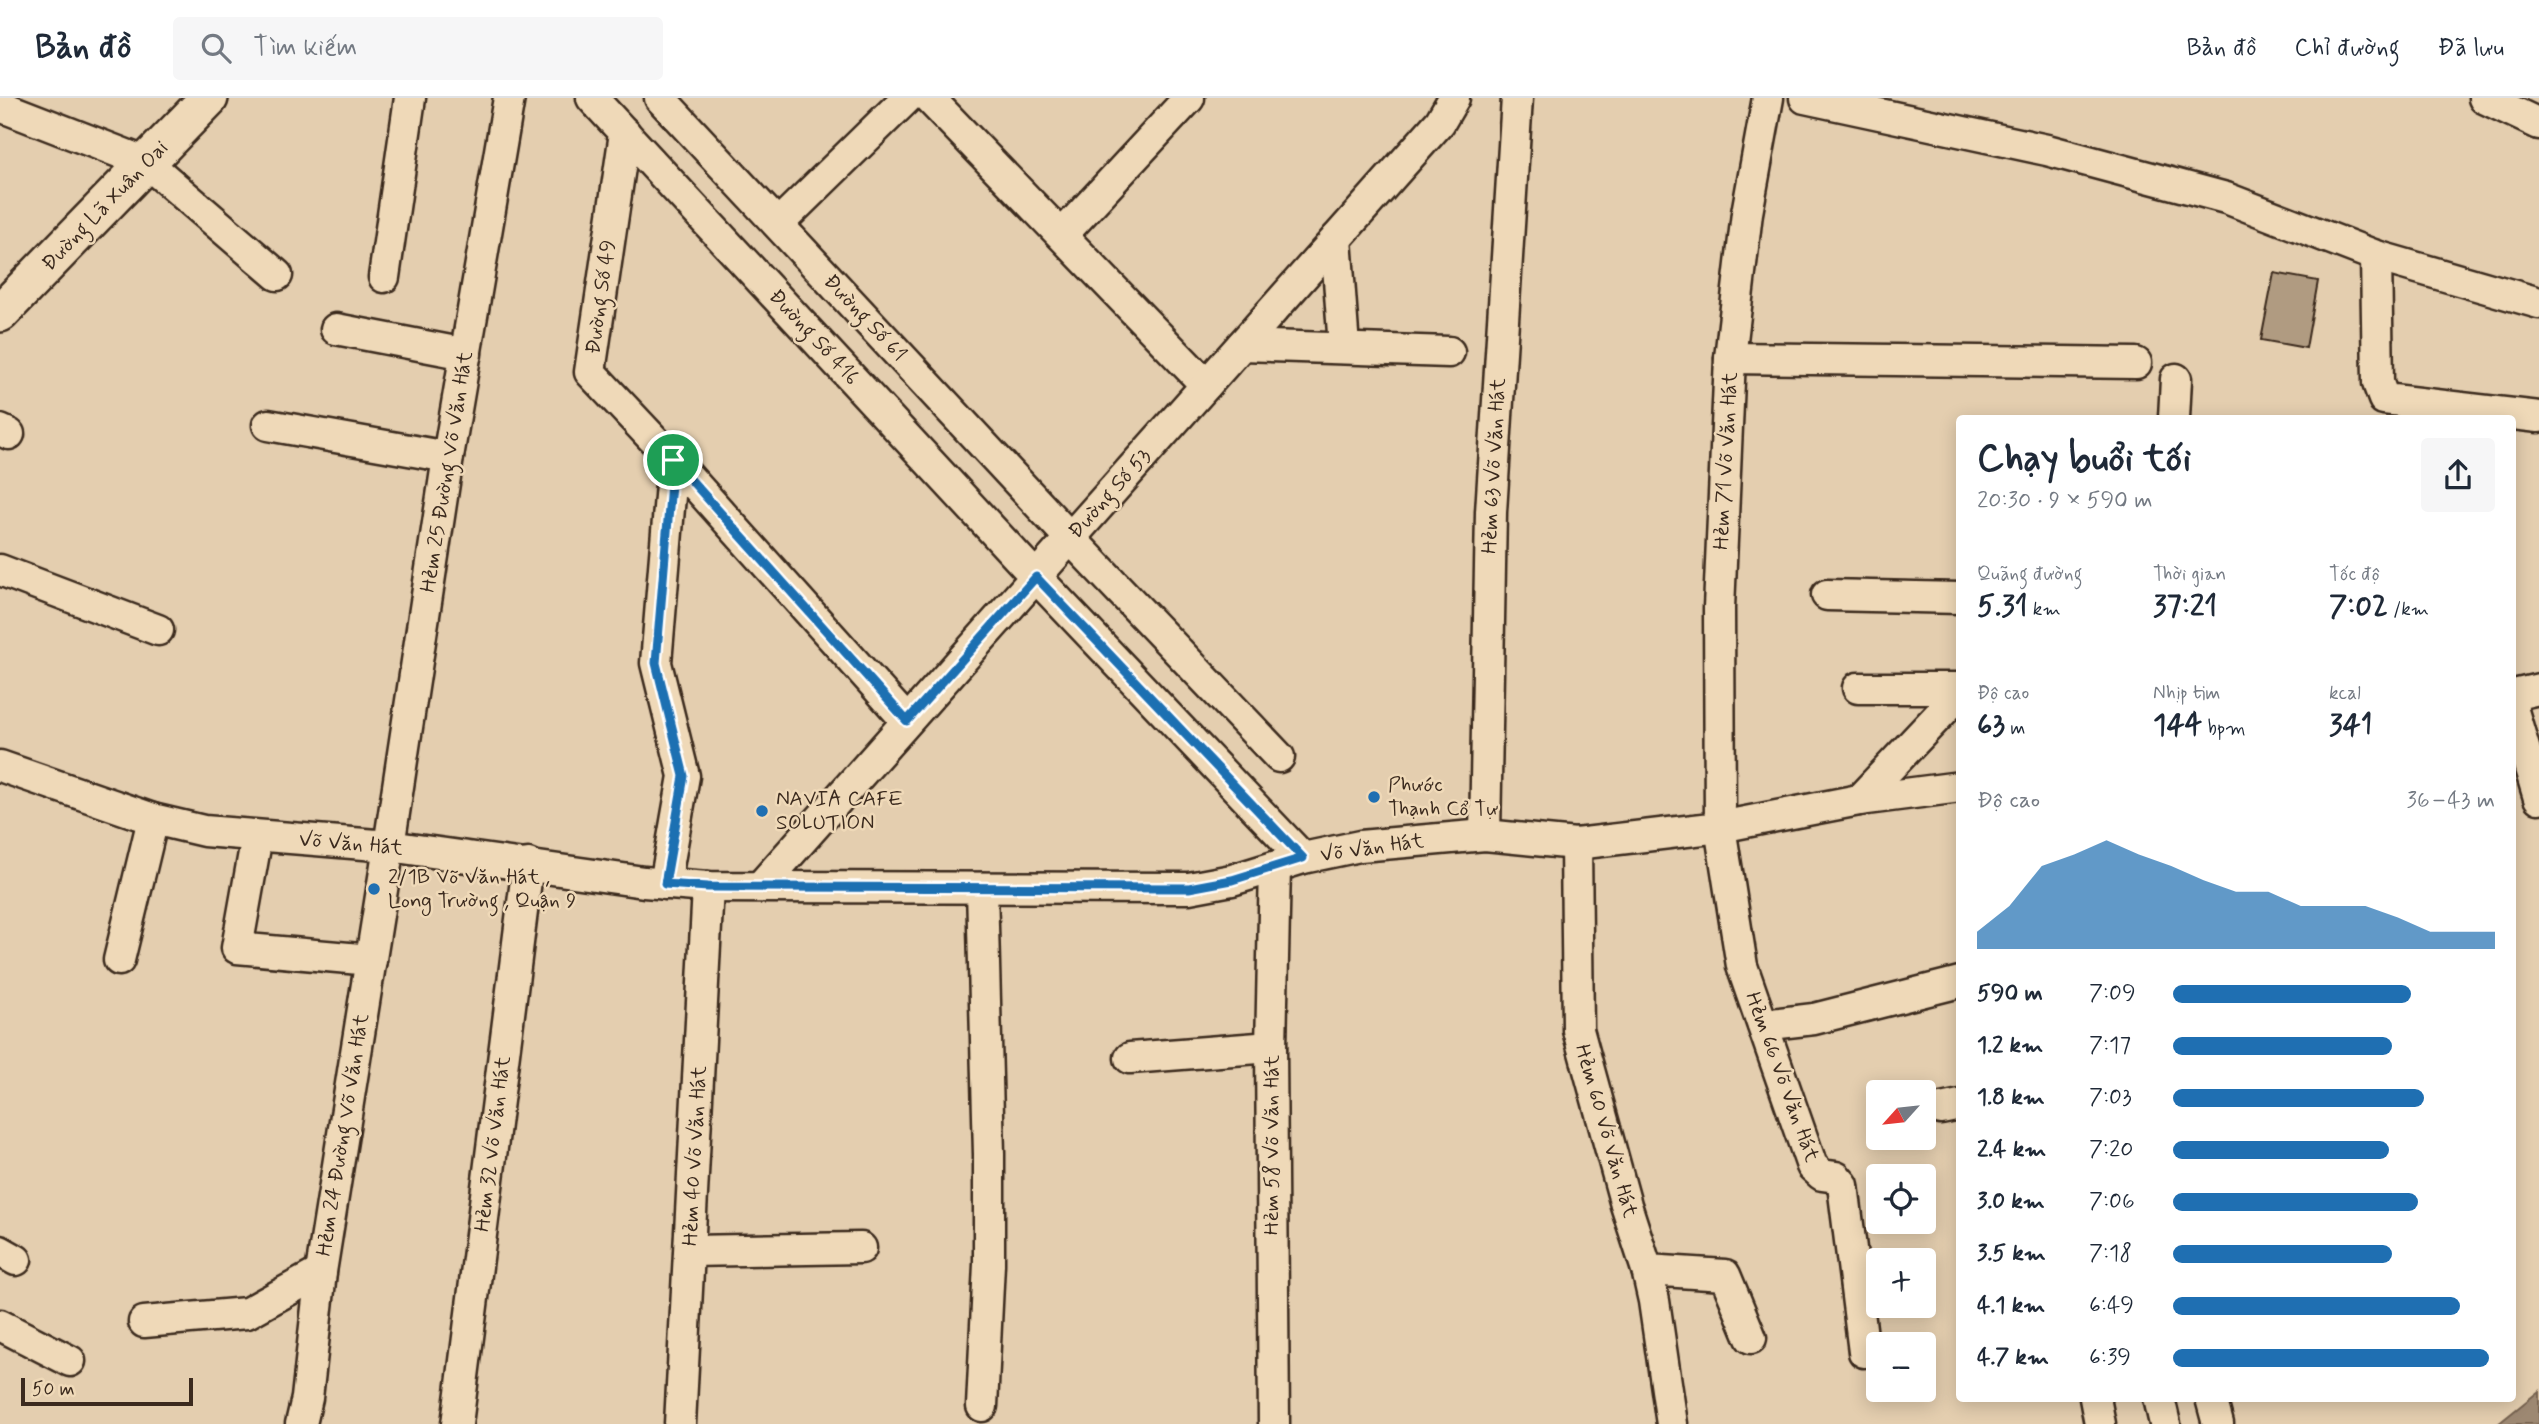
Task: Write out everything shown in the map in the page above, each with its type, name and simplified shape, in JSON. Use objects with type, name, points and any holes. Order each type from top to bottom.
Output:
[{"type":"main road","name":"Đường Lã Xuân Oai","points":[[0,313],[209,98]]},
{"type":"street","points":[[384,277],[411,98]]},
{"type":"street","name":"Hẻm 25 Đường Võ Văn Hát","points":[[389,846],[448,457],[509,98]]},
{"type":"street","name":"Đường Số 416","points":[[592,98],[1036,577],[1289,862]]},
{"type":"street","name":"Đường Số 61","points":[[660,98],[1070,538],[1279,757]]},
{"type":"street","points":[[778,224],[907,98]]},
{"type":"street","points":[[929,98],[1206,385]]},
{"type":"street","points":[[1062,235],[1189,98]]},
{"type":"street","name":"Đường Số 53","points":[[761,886],[1440,122],[1454,98]]},
{"type":"street","name":"Hẻm 63 Võ Văn Hát","points":[[1485,835],[1491,512],[1517,98]]},
{"type":"street","name":"Hẻm 71 Võ Văn Hát","points":[[1720,827],[1719,608],[1730,358],[1747,213],[1769,98]]},
{"type":"street","points":[[1805,98],[2047,150],[2225,198],[2376,256],[2539,303]]},
{"type":"street","points":[[2484,98],[2539,124]]},
{"type":"street","points":[[0,106],[147,163],[277,275]]},
{"type":"street","name":"Đường Số 49","points":[[625,133],[590,372],[673,460]]},
{"type":"street","points":[[1336,239],[1344,347]]},
{"type":"street","points":[[2376,256],[2378,383],[2384,399],[2515,415]]},
{"type":"street","points":[[336,329],[466,354]]},
{"type":"street","points":[[1242,345],[1448,352]]},
{"type":"street","points":[[1730,358],[2136,362]]},
{"type":"street","points":[[2174,415],[2176,379]]},
{"type":"street","points":[[2516,415],[2539,418]]},
{"type":"street","points":[[268,425],[448,457]]},
{"type":"street","points":[[673,460],[907,721]]},
{"type":"street","points":[[665,884],[684,776],[656,663],[673,460]]},
{"type":"street","points":[[0,570],[158,630]]},
{"type":"street","points":[[1827,595],[1956,598]]},
{"type":"street","points":[[1858,688],[1956,688]]},
{"type":"street","points":[[2516,694],[2539,689]]},
{"type":"street","points":[[1859,800],[1956,697]]},
{"type":"street","points":[[2516,721],[2539,798]]},
{"type":"street","name":"Võ Văn Hát","points":[[0,766],[152,818],[204,831],[389,846],[665,884],[708,887],[1189,888],[1232,880],[1289,862],[1360,846],[1485,835],[1576,844],[1720,827],[1859,800],[1956,788]]},
{"type":"street","points":[[119,960],[152,818]]},
{"type":"street","name":"Hẻm 66 Võ Văn Hát","points":[[1720,827],[1742,966],[1812,1166],[1822,1175],[1836,1177],[1843,1185],[1864,1352]]},
{"type":"street","points":[[257,836],[237,948],[371,960]]},
{"type":"street","name":"Hẻm 60 Võ Văn Hát","points":[[1576,844],[1578,1030],[1626,1205],[1647,1270],[1672,1424]]},
{"type":"street","name":"Hẻm 24 Đường Võ Văn Hát","points":[[301,1424],[307,1398],[321,1272],[389,846]]},
{"type":"street","name":"Hẻm 58 Võ Văn Hát","points":[[1274,1424],[1271,1048],[1289,862]]},
{"type":"street","name":"Hẻm 32 Võ Văn Hát","points":[[457,1424],[528,864]]},
{"type":"street","name":"Hẻm 40 Võ Văn Hát","points":[[680,1424],[708,887]]},
{"type":"street","points":[[982,888],[989,1154],[989,1264],[982,1405]]},
{"type":"street","points":[[1763,1025],[1814,1019],[1956,983]]},
{"type":"street","points":[[1130,1058],[1271,1048]]},
{"type":"street","points":[[690,1251],[860,1248]]},
{"type":"street","points":[[1647,1270],[1726,1275],[1751,1338]]},
{"type":"street","points":[[144,1322],[247,1313],[321,1272]]},
{"type":"street","points":[[0,1325],[70,1361]]},
{"type":"street","points":[[2096,1402],[2100,1424]]},
{"type":"street","points":[[2160,1402],[2165,1424]]},
{"type":"street","points":[[2212,1402],[2218,1424]]},
{"type":"shaded area","points":[[2539,1391],[2539,1424],[2498,1424]]},
{"type":"building","points":[[2274,273],[2318,281],[2306,348],[2261,340]]},
{"type":"place","name":"Phước Thạnh Cổ Tự","points":[[1374,797]]},
{"type":"place","name":"NAVIA CAFE SOLUTION","points":[[762,811]]},
{"type":"place","name":"2/1B Võ Văn Hát , Long Trường , Quận 9","points":[[374,889]]},
{"type":"route","points":[[673,460],[907,721],[1036,577],[1303,858],[1232,880],[1189,888],[708,887],[665,884],[684,776],[656,663],[673,460]]}]
